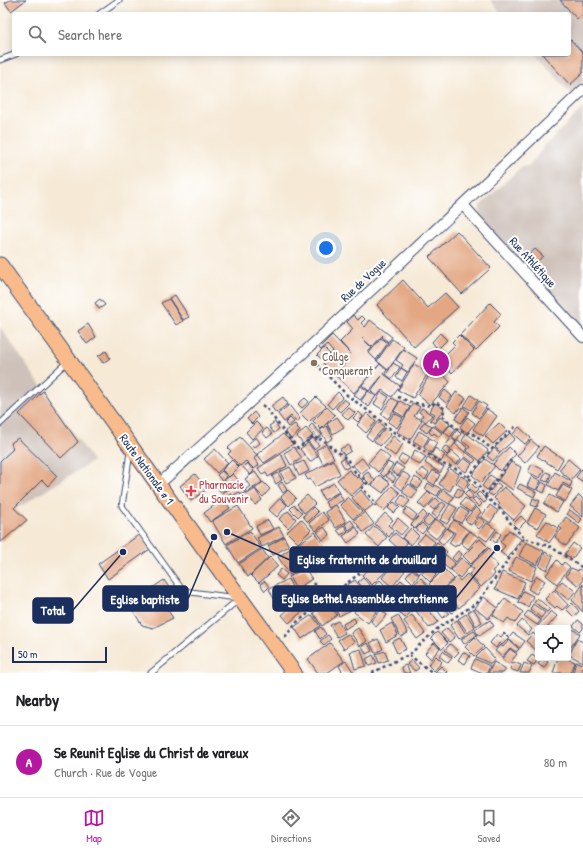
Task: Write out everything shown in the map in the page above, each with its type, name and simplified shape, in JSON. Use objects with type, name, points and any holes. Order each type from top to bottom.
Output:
[{"type":"main road","name":"Route Nationale # 1","points":[[0,265],[294,673]]},
{"type":"street","name":"Rue de Vogue","points":[[158,485],[253,400],[463,205],[583,90]]},
{"type":"street","name":"Rue Athlétique","points":[[463,205],[583,337]]},
{"type":"lane","points":[[102,12],[119,0]]},
{"type":"lane","points":[[0,60],[12,56]]},
{"type":"lane","points":[[0,424],[69,360]]},
{"type":"lane","points":[[131,447],[122,506],[126,512],[183,591],[240,599]]},
{"type":"lane","points":[[150,673],[240,599]]},
{"type":"path","points":[[304,352],[348,396],[395,433],[445,465],[453,466],[477,484],[485,496],[502,511],[524,538],[551,547],[583,568]]},
{"type":"path","points":[[398,397],[410,402],[430,406],[436,402],[445,409],[442,416],[456,428],[460,431],[473,434],[492,448]]},
{"type":"path","points":[[253,400],[268,410],[298,448],[314,436],[318,441],[321,439],[347,459],[357,476],[362,477],[367,482],[362,488],[375,502],[375,506]]},
{"type":"path","points":[[468,477],[492,448],[517,425]]},
{"type":"path","points":[[485,496],[511,460]]},
{"type":"path","points":[[372,673],[409,655],[437,629],[478,602],[524,538]]},
{"type":"path","points":[[277,649],[296,622],[360,573],[375,554]]},
{"type":"path","points":[[314,583],[324,600]]},
{"type":"path","points":[[409,655],[433,673]]},
{"type":"shaded area","points":[[490,0],[583,0],[583,83],[571,94],[538,56],[571,56],[571,12],[500,12]]},
{"type":"shaded area","points":[[583,108],[583,330],[479,218],[480,206],[521,167],[528,166],[543,147]]},
{"type":"shaded area","points":[[0,327],[93,461],[0,519]]},
{"type":"building","points":[[10,0],[26,0],[11,11],[5,3]]},
{"type":"building","points":[[560,0],[583,0],[583,15],[577,19]]},
{"type":"building","points":[[571,40],[583,53],[583,73],[570,85],[544,56],[571,56]]},
{"type":"building","points":[[457,231],[491,268],[462,294],[429,257]]},
{"type":"building","points":[[535,249],[543,256],[528,270],[521,262]]},
{"type":"building","points":[[403,280],[428,308],[445,293],[458,307],[414,347],[377,305]]},
{"type":"building","points":[[175,295],[189,317],[183,320],[169,298]]},
{"type":"building","points":[[100,299],[105,305],[99,309],[95,303]]},
{"type":"building","points":[[169,299],[183,321],[176,325],[161,303]]},
{"type":"building","points":[[490,303],[501,314],[494,322],[499,327],[476,350],[460,335]]},
{"type":"building","points":[[353,315],[358,320],[362,316],[365,319],[361,323],[365,327],[370,320],[392,337],[388,342],[382,337],[383,335],[372,347],[362,338],[372,348],[368,352],[380,364],[368,376],[360,369],[368,377],[354,393],[335,375],[349,359],[347,357],[343,362],[338,357],[344,364],[334,374],[323,363],[333,352],[327,345],[321,350],[319,348],[332,335],[351,354],[340,342],[353,329],[347,322]]},
{"type":"building","points":[[88,324],[96,337],[87,344],[78,331]]},
{"type":"building","points":[[440,333],[447,340],[438,349],[440,351],[432,359],[428,355],[436,347],[432,342]]},
{"type":"building","points":[[459,335],[474,350],[452,373],[440,360],[455,345],[452,342]]},
{"type":"building","points":[[381,338],[388,343],[376,360],[369,353]]},
{"type":"building","points":[[392,339],[404,347],[388,370],[377,361]]},
{"type":"building","points":[[324,348],[330,354],[324,361],[317,355]]},
{"type":"building","points":[[403,349],[417,358],[408,372],[401,368],[403,365],[396,360]]},
{"type":"building","points":[[106,351],[110,358],[103,363],[98,356]]},
{"type":"building","points":[[393,363],[400,367],[392,379],[386,375]]},
{"type":"building","points":[[380,364],[387,370],[384,374],[400,386],[392,397],[382,390],[377,396],[371,391],[382,376],[369,391],[362,385]]},
{"type":"building","points":[[414,364],[428,373],[413,398],[398,390]]},
{"type":"building","points":[[401,368],[407,372],[402,381],[396,377]]},
{"type":"building","points":[[433,368],[443,374],[450,382],[430,405],[418,395]]},
{"type":"building","points":[[361,386],[368,391],[360,400],[354,395]]},
{"type":"building","points":[[445,390],[452,396],[446,403],[439,397]]},
{"type":"building","points":[[43,391],[78,442],[61,458],[19,414]]},
{"type":"building","points":[[368,391],[376,396],[369,407],[361,401]]},
{"type":"building","points":[[338,392],[343,397],[332,409],[327,404]]},
{"type":"building","points":[[381,392],[389,397],[382,409],[374,404]]},
{"type":"building","points":[[456,392],[466,398],[456,413],[447,406]]},
{"type":"building","points":[[471,395],[478,400],[471,410],[464,406]]},
{"type":"building","points":[[283,397],[288,404],[276,413],[271,406]]},
{"type":"building","points":[[316,397],[326,406],[309,422],[300,413]]},
{"type":"building","points":[[305,398],[309,402],[302,408],[298,404]]},
{"type":"building","points":[[392,398],[399,402],[388,419],[381,414]]},
{"type":"building","points":[[344,399],[349,403],[340,412],[336,408]]},
{"type":"building","points":[[400,401],[410,407],[404,417],[394,411]]},
{"type":"building","points":[[479,401],[487,406],[479,418],[472,413]]},
{"type":"building","points":[[413,403],[420,407],[414,416],[422,420],[410,440],[397,432]]},
{"type":"building","points":[[435,403],[444,409],[434,423],[430,420],[435,414],[430,411]]},
{"type":"building","points":[[289,405],[300,419],[296,422],[291,416],[284,422],[278,414]]},
{"type":"building","points":[[327,407],[335,415],[321,429],[313,421]]},
{"type":"building","points":[[348,407],[355,413],[348,420],[342,414]]},
{"type":"building","points":[[463,407],[469,412],[461,423],[455,419]]},
{"type":"building","points":[[422,408],[432,415],[426,422],[421,418],[423,415],[419,412]]},
{"type":"building","points":[[487,409],[497,416],[483,436],[473,429]]},
{"type":"building","points":[[254,412],[258,417],[252,424],[247,419]]},
{"type":"building","points":[[359,412],[363,417],[358,422],[353,418]]},
{"type":"building","points":[[367,413],[376,422],[366,433],[357,425]]},
{"type":"building","points":[[394,413],[403,418],[397,428],[388,422]]},
{"type":"building","points":[[337,417],[344,427],[333,434],[327,424]]},
{"type":"building","points":[[440,417],[450,424],[443,432],[434,425]]},
{"type":"building","points":[[467,417],[475,423],[467,433],[460,427]]},
{"type":"building","points":[[290,418],[294,422],[288,427],[285,423]]},
{"type":"building","points":[[256,422],[263,429],[252,439],[246,432]]},
{"type":"building","points":[[275,422],[279,429],[274,433],[269,426]]},
{"type":"building","points":[[378,422],[384,427],[372,441],[366,436]]},
{"type":"building","points":[[424,422],[432,426],[427,433],[420,428]]},
{"type":"building","points":[[499,423],[507,431],[493,444],[485,436]]},
{"type":"building","points":[[295,424],[300,431],[291,439],[285,431]]},
{"type":"building","points":[[312,424],[322,435],[318,438],[309,427]]},
{"type":"building","points":[[450,425],[456,429],[450,437],[444,432]]},
{"type":"building","points":[[327,426],[333,438],[327,442],[320,430]]},
{"type":"building","points":[[433,426],[442,433],[439,437],[434,433],[432,435],[429,432]]},
{"type":"building","points":[[519,427],[531,438],[525,444],[513,434]]},
{"type":"building","points":[[267,428],[272,434],[267,438],[262,432]]},
{"type":"building","points":[[306,428],[313,436],[303,444],[297,436]]},
{"type":"building","points":[[385,428],[391,434],[380,446],[374,441]]},
{"type":"building","points":[[457,430],[461,434],[456,441],[452,437]]},
{"type":"building","points":[[419,431],[429,437],[423,447],[413,441]]},
{"type":"building","points":[[466,433],[488,450],[480,461],[467,451],[470,447],[462,441]]},
{"type":"building","points":[[510,433],[515,439],[500,452],[495,447]]},
{"type":"building","points":[[283,434],[293,444],[264,463],[257,454]]},
{"type":"building","points":[[393,436],[403,444],[395,456],[384,448]]},
{"type":"building","points":[[240,437],[257,455],[254,459],[259,465],[254,469],[246,461],[240,466],[228,454],[231,451],[228,448]]},
{"type":"building","points":[[256,437],[260,443],[254,448],[249,443]]},
{"type":"building","points":[[18,438],[57,476],[48,486],[42,480],[14,508],[27,520],[0,543],[0,461],[13,449],[11,443]]},
{"type":"building","points":[[313,438],[319,445],[314,449],[308,441]]},
{"type":"building","points":[[430,438],[437,443],[431,453],[424,448]]},
{"type":"building","points":[[451,438],[456,442],[451,449],[446,445]]},
{"type":"building","points":[[458,440],[468,448],[465,452],[455,444]]},
{"type":"building","points":[[531,440],[539,447],[525,463],[517,456]]},
{"type":"building","points":[[308,443],[318,456],[310,462],[300,449]]},
{"type":"building","points":[[326,444],[334,458],[323,464],[316,450]]},
{"type":"building","points":[[348,445],[351,451],[344,455],[340,449]]},
{"type":"building","points":[[445,446],[451,450],[447,455],[442,450]]},
{"type":"building","points":[[544,446],[563,459],[557,469],[537,456]]},
{"type":"building","points":[[294,447],[302,458],[291,465],[284,453]]},
{"type":"building","points":[[509,447],[516,454],[500,471],[493,464]]},
{"type":"building","points":[[435,448],[445,455],[441,462],[431,455]]},
{"type":"building","points":[[494,448],[500,453],[493,461],[487,456]]},
{"type":"building","points":[[215,449],[228,463],[217,473],[204,459]]},
{"type":"building","points":[[380,449],[390,458],[378,472],[368,463]]},
{"type":"building","points":[[415,450],[426,457],[420,465],[410,459]]},
{"type":"building","points":[[452,451],[461,459],[456,465],[446,457]]},
{"type":"building","points":[[466,452],[476,460],[473,463],[464,456]]},
{"type":"building","points":[[281,454],[287,466],[268,477],[266,472],[262,474],[258,468]]},
{"type":"building","points":[[402,454],[409,458],[404,465],[398,460]]},
{"type":"building","points":[[428,457],[444,467],[440,473],[425,463]]},
{"type":"building","points":[[344,458],[349,467],[345,469],[340,460]]},
{"type":"building","points":[[362,458],[369,467],[361,474],[353,465]]},
{"type":"building","points":[[464,458],[472,464],[466,472],[457,466]]},
{"type":"building","points":[[485,459],[495,466],[481,483],[472,475]]},
{"type":"building","points":[[568,459],[580,469],[571,480],[559,470]]},
{"type":"building","points":[[232,460],[239,467],[229,477],[222,470]]},
{"type":"building","points":[[333,460],[340,474],[315,487],[311,479],[308,480],[305,475]]},
{"type":"building","points":[[304,461],[309,471],[299,476],[294,465]]},
{"type":"building","points":[[388,462],[393,465],[384,477],[380,473]]},
{"type":"building","points":[[511,462],[521,467],[513,490],[498,480]]},
{"type":"building","points":[[247,463],[254,471],[250,475],[243,467]]},
{"type":"building","points":[[396,463],[404,468],[398,476],[391,471]]},
{"type":"building","points":[[532,464],[544,470],[540,478],[528,472]]},
{"type":"building","points":[[290,467],[296,478],[286,483],[280,472]]},
{"type":"building","points":[[422,468],[429,473],[425,480],[417,474]]},
{"type":"building","points":[[449,468],[459,474],[450,491],[439,484]]},
{"type":"building","points":[[582,469],[583,470],[583,482],[576,477]]},
{"type":"building","points":[[349,470],[365,483],[351,496],[337,480]]},
{"type":"building","points":[[433,470],[440,475],[434,485],[427,480]]},
{"type":"building","points":[[222,471],[227,477],[222,481],[217,475]]},
{"type":"building","points":[[255,472],[262,482],[247,493],[245,490],[250,486],[245,479]]},
{"type":"building","points":[[368,472],[375,481],[370,485],[363,476]]},
{"type":"building","points":[[389,472],[396,478],[393,482],[386,476]]},
{"type":"building","points":[[403,472],[411,477],[402,490],[394,484]]},
{"type":"building","points":[[546,472],[551,474],[548,482],[542,480]]},
{"type":"building","points":[[555,472],[572,482],[570,487],[563,483],[558,491],[548,485]]},
{"type":"building","points":[[278,473],[282,480],[276,484],[272,476]]},
{"type":"building","points":[[195,474],[207,489],[191,501],[180,486]]},
{"type":"building","points":[[233,474],[239,481],[230,488],[224,480]]},
{"type":"building","points":[[379,475],[390,483],[383,493],[372,485]]},
{"type":"building","points":[[490,475],[496,479],[487,490],[482,486]]},
{"type":"building","points":[[461,476],[469,481],[464,489],[456,483]]},
{"type":"building","points":[[532,476],[541,481],[536,490],[527,486]]},
{"type":"building","points":[[415,477],[423,482],[418,489],[411,484]]},
{"type":"building","points":[[224,482],[228,487],[221,493],[217,487]]},
{"type":"building","points":[[263,482],[270,489],[263,497],[255,489]]},
{"type":"building","points":[[282,482],[287,490],[283,493],[278,485]]},
{"type":"building","points":[[542,482],[547,485],[544,493],[538,490]]},
{"type":"building","points":[[334,483],[339,492],[324,500],[319,491]]},
{"type":"building","points":[[428,483],[441,489],[437,496],[425,489]]},
{"type":"building","points":[[471,483],[478,490],[474,494],[467,487]]},
{"type":"building","points":[[497,483],[501,486],[493,496],[488,493]]},
{"type":"building","points":[[239,484],[245,493],[241,495],[239,492],[233,496],[231,494],[224,498],[222,493]]},
{"type":"building","points":[[409,484],[418,491],[412,499],[402,492]]},
{"type":"building","points":[[520,484],[536,492],[534,497],[517,488]]},
{"type":"building","points":[[563,485],[572,490],[565,502],[556,496]]},
{"type":"building","points":[[392,486],[400,493],[384,511],[376,504]]},
{"type":"building","points":[[504,487],[526,506],[514,520],[498,506],[500,504],[494,498]]},
{"type":"building","points":[[458,488],[464,491],[459,498],[454,495]]},
{"type":"building","points":[[255,489],[262,500],[255,505],[250,498],[243,503],[240,499]]},
{"type":"building","points":[[443,489],[454,497],[449,504],[438,497]]},
{"type":"building","points":[[288,490],[296,498],[289,506],[281,497]]},
{"type":"building","points":[[361,490],[373,505],[364,512],[352,498]]},
{"type":"building","points":[[468,490],[473,496],[470,500],[464,494]]},
{"type":"building","points":[[428,492],[434,498],[425,509],[418,503]]},
{"type":"building","points":[[479,492],[487,500],[484,503],[476,495]]},
{"type":"building","points":[[339,493],[343,500],[329,508],[325,502]]},
{"type":"building","points":[[307,495],[315,504],[304,513],[297,504]]},
{"type":"building","points":[[402,495],[410,501],[404,508],[397,502]]},
{"type":"building","points":[[550,495],[563,502],[557,512],[544,504]]},
{"type":"building","points":[[579,495],[583,499],[583,517],[570,506]]},
{"type":"building","points":[[348,497],[362,512],[353,519],[340,505]]},
{"type":"building","points":[[475,497],[482,504],[479,507],[472,500]]},
{"type":"building","points":[[280,498],[287,505],[277,517],[269,510]]},
{"type":"building","points":[[436,498],[440,502],[434,510],[429,506]]},
{"type":"building","points":[[465,498],[475,506],[470,512],[460,504]]},
{"type":"building","points":[[533,498],[540,501],[537,507],[531,505]]},
{"type":"building","points":[[223,499],[230,508],[210,522],[204,513]]},
{"type":"building","points":[[394,502],[400,507],[394,513],[388,508]]},
{"type":"building","points":[[442,502],[446,505],[437,518],[432,514]]},
{"type":"building","points":[[450,504],[457,508],[447,524],[440,520]]},
{"type":"building","points":[[294,505],[302,513],[298,517],[290,509]]},
{"type":"building","points":[[336,505],[346,522],[336,528],[325,512]]},
{"type":"building","points":[[490,505],[498,511],[490,523],[481,517]]},
{"type":"building","points":[[238,506],[252,528],[226,544],[212,521]]},
{"type":"building","points":[[313,507],[318,512],[308,522],[303,516]]},
{"type":"building","points":[[407,507],[417,515],[413,521],[403,513]]},
{"type":"building","points":[[460,507],[468,512],[461,523],[453,519]]},
{"type":"building","points":[[476,507],[481,512],[471,525],[465,520]]},
{"type":"building","points":[[535,508],[546,514],[538,528],[527,523]]},
{"type":"building","points":[[570,510],[582,519],[579,523],[567,514]]},
{"type":"building","points":[[288,511],[296,519],[288,528],[279,519]]},
{"type":"building","points":[[423,511],[427,515],[415,529],[411,525]]},
{"type":"building","points":[[322,512],[329,520],[316,531],[309,523]]},
{"type":"building","points":[[365,512],[374,524],[363,532],[354,520]]},
{"type":"building","points":[[385,513],[393,520],[388,525],[394,530],[389,537],[375,524]]},
{"type":"building","points":[[429,515],[434,520],[428,526],[423,522]]},
{"type":"building","points":[[521,516],[526,521],[518,529],[513,524]]},
{"type":"building","points":[[479,517],[485,522],[479,529],[474,524]]},
{"type":"building","points":[[566,517],[580,528],[566,546],[555,537],[562,529],[559,527]]},
{"type":"building","points":[[398,518],[408,527],[401,535],[391,527]]},
{"type":"building","points":[[301,519],[311,530],[298,543],[287,532]]},
{"type":"building","points":[[436,519],[446,527],[436,539],[426,531]]},
{"type":"building","points":[[268,520],[273,529],[260,535],[256,526]]},
{"type":"building","points":[[351,520],[355,526],[349,530],[345,524]]},
{"type":"building","points":[[454,520],[469,531],[455,547],[449,543],[455,533],[448,528]]},
{"type":"building","points":[[547,521],[559,529],[549,543],[537,534]]},
{"type":"building","points":[[422,523],[427,528],[422,534],[416,529]]},
{"type":"building","points":[[487,523],[496,529],[487,541],[478,535]]},
{"type":"building","points":[[344,525],[348,531],[341,535],[337,530]]},
{"type":"building","points":[[374,526],[387,537],[379,547],[366,535]]},
{"type":"building","points":[[279,527],[284,536],[262,547],[257,538]]},
{"type":"building","points":[[324,527],[330,535],[323,540],[317,532]]},
{"type":"building","points":[[356,527],[360,534],[348,543],[343,536]]},
{"type":"building","points":[[411,528],[419,536],[411,545],[402,538]]},
{"type":"building","points":[[447,528],[453,533],[443,545],[438,540]]},
{"type":"building","points":[[509,530],[521,539],[508,558],[500,552],[505,546],[500,542]]},
{"type":"building","points":[[250,531],[261,548],[238,563],[227,545]]},
{"type":"building","points":[[470,531],[478,537],[468,549],[461,543]]},
{"type":"building","points":[[497,531],[501,534],[496,543],[491,539]]},
{"type":"building","points":[[315,532],[324,546],[308,557],[298,544]]},
{"type":"building","points":[[395,533],[407,543],[401,551],[389,540]]},
{"type":"building","points":[[140,534],[150,549],[108,579],[98,564]]},
{"type":"building","points":[[425,534],[435,542],[427,551],[417,543]]},
{"type":"building","points":[[284,537],[289,546],[273,555],[268,546]]},
{"type":"building","points":[[480,539],[488,547],[471,564],[463,556]]},
{"type":"building","points":[[437,542],[447,552],[442,558],[431,549]]},
{"type":"building","points":[[526,542],[544,551],[537,565],[519,556]]},
{"type":"building","points":[[573,543],[580,548],[572,559],[565,554]]},
{"type":"building","points":[[415,545],[425,552],[421,558],[411,550]]},
{"type":"building","points":[[291,548],[303,566],[290,575],[278,557]]},
{"type":"building","points":[[489,548],[494,553],[490,557],[498,566],[492,571],[495,574],[481,587],[469,574],[474,569],[470,566]]},
{"type":"building","points":[[262,549],[268,558],[248,577],[239,564]]},
{"type":"building","points":[[320,549],[329,558],[316,570],[308,560]]},
{"type":"building","points":[[458,551],[462,554],[456,562],[452,558]]},
{"type":"building","points":[[545,552],[553,556],[547,570],[539,566]]},
{"type":"building","points":[[446,555],[455,563],[450,570],[440,562]]},
{"type":"building","points":[[270,557],[278,566],[259,583],[251,575]]},
{"type":"building","points":[[381,557],[390,567],[372,585],[362,575]]},
{"type":"building","points":[[516,557],[537,567],[531,581],[509,571]]},
{"type":"building","points":[[461,558],[470,566],[460,578],[451,570]]},
{"type":"building","points":[[419,559],[427,567],[419,574],[412,566]]},
{"type":"building","points":[[557,560],[562,565],[564,562],[570,567],[557,584],[546,575]]},
{"type":"building","points":[[433,562],[440,568],[436,574],[428,567]]},
{"type":"building","points":[[394,563],[405,571],[392,587],[382,578]]},
{"type":"building","points":[[428,567],[436,575],[430,582],[422,574]]},
{"type":"building","points":[[305,568],[312,579],[296,589],[289,577]]},
{"type":"building","points":[[571,568],[578,571],[579,569],[583,572],[583,581],[579,586],[566,576]]},
{"type":"building","points":[[281,569],[287,574],[282,580],[276,575]]},
{"type":"building","points":[[412,569],[419,575],[413,583],[406,576]]},
{"type":"building","points":[[444,569],[454,579],[438,593],[429,584]]},
{"type":"building","points":[[502,572],[525,582],[518,599],[495,589]]},
{"type":"building","points":[[467,574],[480,588],[459,608],[443,590],[457,577],[460,581]]},
{"type":"building","points":[[537,576],[545,581],[536,594],[528,589]]},
{"type":"building","points":[[363,578],[371,587],[366,591],[358,582]]},
{"type":"building","points":[[421,578],[428,586],[420,594],[413,585]]},
{"type":"building","points":[[288,579],[293,589],[274,599],[269,589]]},
{"type":"building","points":[[164,580],[178,601],[167,609],[173,618],[153,628],[142,625],[129,604]]},
{"type":"building","points":[[355,580],[364,591],[350,591],[347,585]]},
{"type":"building","points":[[380,580],[389,589],[375,603],[366,594]]},
{"type":"building","points":[[401,580],[408,586],[396,598],[390,592]]},
{"type":"building","points":[[265,581],[269,587],[265,591],[260,584]]},
{"type":"building","points":[[562,581],[575,591],[569,600],[555,589]]},
{"type":"building","points":[[583,584],[583,612],[572,600]]},
{"type":"building","points":[[304,585],[314,601],[307,606],[297,589]]},
{"type":"building","points":[[409,589],[422,601],[405,618],[393,606]]},
{"type":"building","points":[[554,590],[568,605],[562,610],[557,606],[555,608],[545,599]]},
{"type":"building","points":[[523,591],[533,596],[528,607],[518,602]]},
{"type":"building","points":[[344,593],[351,610],[339,616],[331,599]]},
{"type":"building","points":[[445,593],[457,608],[452,613],[440,597]]},
{"type":"building","points":[[384,597],[392,605],[386,612],[378,604]]},
{"type":"building","points":[[437,597],[449,613],[443,618],[431,602]]},
{"type":"building","points":[[484,597],[498,608],[505,598],[523,612],[515,623],[508,618],[504,623],[493,615],[496,609],[488,619],[475,608]]},
{"type":"building","points":[[537,598],[550,609],[547,612],[534,602]]},
{"type":"building","points":[[300,599],[307,607],[289,623],[282,615]]},
{"type":"building","points":[[365,599],[378,609],[368,623],[354,612]]},
{"type":"building","points":[[327,602],[337,615],[322,626],[313,613]]},
{"type":"building","points":[[572,603],[579,611],[574,617],[566,609]]},
{"type":"building","points":[[533,604],[545,613],[541,618],[530,609]]},
{"type":"building","points":[[425,605],[438,622],[429,628],[416,611]]},
{"type":"building","points":[[474,609],[482,622],[476,626],[468,612]]},
{"type":"building","points":[[381,610],[387,615],[376,627],[371,621]]},
{"type":"building","points":[[528,611],[541,620],[537,625],[524,616]]},
{"type":"building","points":[[551,611],[557,616],[550,625],[539,625]]},
{"type":"building","points":[[466,614],[475,627],[468,633],[458,619]]},
{"type":"building","points":[[312,615],[320,626],[302,639],[294,627]]},
{"type":"building","points":[[398,615],[408,633],[401,637],[391,619]]},
{"type":"building","points":[[412,615],[425,633],[417,639],[404,621]]},
{"type":"building","points":[[354,618],[356,622],[345,629],[343,624]]},
{"type":"building","points":[[457,620],[466,634],[459,639],[450,625]]},
{"type":"building","points":[[490,620],[494,626],[479,636],[475,630]]},
{"type":"building","points":[[522,620],[532,629],[528,635],[517,626]]},
{"type":"building","points":[[578,620],[583,624],[583,629],[580,632],[573,626]]},
{"type":"building","points":[[338,621],[345,633],[337,637],[330,625]]},
{"type":"building","points":[[392,623],[398,635],[386,642],[380,630]]},
{"type":"building","points":[[321,627],[326,634],[320,639],[315,631]]},
{"type":"building","points":[[358,628],[367,641],[360,646],[351,633]]},
{"type":"building","points":[[447,628],[455,637],[449,642],[441,633]]},
{"type":"building","points":[[571,628],[580,634],[571,647]]},
{"type":"building","points":[[474,631],[477,635],[464,644],[461,639]]},
{"type":"building","points":[[437,632],[448,643],[442,649],[431,638]]},
{"type":"building","points":[[504,633],[509,638],[502,645],[499,643],[496,648],[490,643],[497,634],[501,637]]},
{"type":"building","points":[[513,633],[525,641],[520,648],[508,639]]},
{"type":"building","points":[[533,633],[535,635],[535,649],[526,641]]},
{"type":"building","points":[[348,634],[354,642],[344,649],[338,640]]},
{"type":"building","points":[[328,635],[331,639],[324,645],[320,641]]},
{"type":"building","points":[[475,637],[484,647],[474,656],[465,647]]},
{"type":"building","points":[[400,638],[406,649],[397,653],[392,642]]},
{"type":"building","points":[[378,639],[383,649],[375,653],[370,643]]},
{"type":"building","points":[[577,639],[583,642],[583,662],[571,656],[571,651]]},
{"type":"building","points":[[509,640],[519,649],[516,652],[510,648],[502,657],[495,651],[500,645],[503,647]]},
{"type":"building","points":[[330,643],[344,661],[327,673],[318,673],[308,659]]},
{"type":"building","points":[[368,643],[372,651],[366,654],[362,646]]},
{"type":"building","points":[[434,643],[440,648],[431,659],[425,653]]},
{"type":"building","points":[[450,644],[459,652],[454,657],[445,650]]},
{"type":"building","points":[[485,648],[495,659],[491,664],[476,657]]},
{"type":"building","points":[[361,649],[366,666],[355,669],[350,652]]},
{"type":"building","points":[[510,649],[517,654],[509,664],[502,659]]},
{"type":"building","points":[[385,651],[388,660],[379,663],[376,654]]},
{"type":"building","points":[[443,651],[452,658],[448,663],[439,656]]},
{"type":"building","points":[[463,652],[470,656],[465,664],[458,660]]},
{"type":"building","points":[[373,655],[377,663],[369,666],[366,659]]},
{"type":"building","points":[[532,655],[535,657],[535,661],[537,661],[534,665],[527,661]]},
{"type":"building","points":[[436,656],[442,662],[434,671],[428,665]]},
{"type":"building","points":[[475,659],[490,666],[487,673],[471,668]]},
{"type":"building","points":[[412,660],[419,668],[415,671],[407,664]]},
{"type":"building","points":[[346,661],[354,673],[343,673],[339,666]]},
{"type":"building","points":[[540,661],[548,662],[544,668],[538,664]]},
{"type":"building","points":[[557,661],[571,661],[575,662],[571,673],[553,673]]},
{"type":"building","points":[[494,662],[506,669],[503,673],[488,673]]},
{"type":"building","points":[[513,662],[521,665],[518,672],[510,669]]},
{"type":"building","points":[[576,662],[583,664],[582,673],[573,673]]},
{"type":"building","points":[[524,663],[532,666],[529,673],[520,673]]},
{"type":"building","points":[[406,665],[410,673],[404,673],[401,667]]},
{"type":"building","points":[[441,666],[447,672],[446,673],[435,672]]},
{"type":"place","name":"Collge Conquerant","points":[[314,363]]},
{"type":"place","name":"Se Reunit Eglise du Christ de vareux","points":[[436,363]]},
{"type":"place","name":"Pharmacie du Souvenir","points":[[191,491]]},
{"type":"place","name":"Eglise fraternite de drouillard","points":[[227,532]]},
{"type":"place","name":"Eglise baptiste","points":[[214,537]]},
{"type":"place","name":"Eglise Bethel Assemblée chretienne","points":[[497,548]]},
{"type":"place","name":"Total","points":[[123,552]]}]
